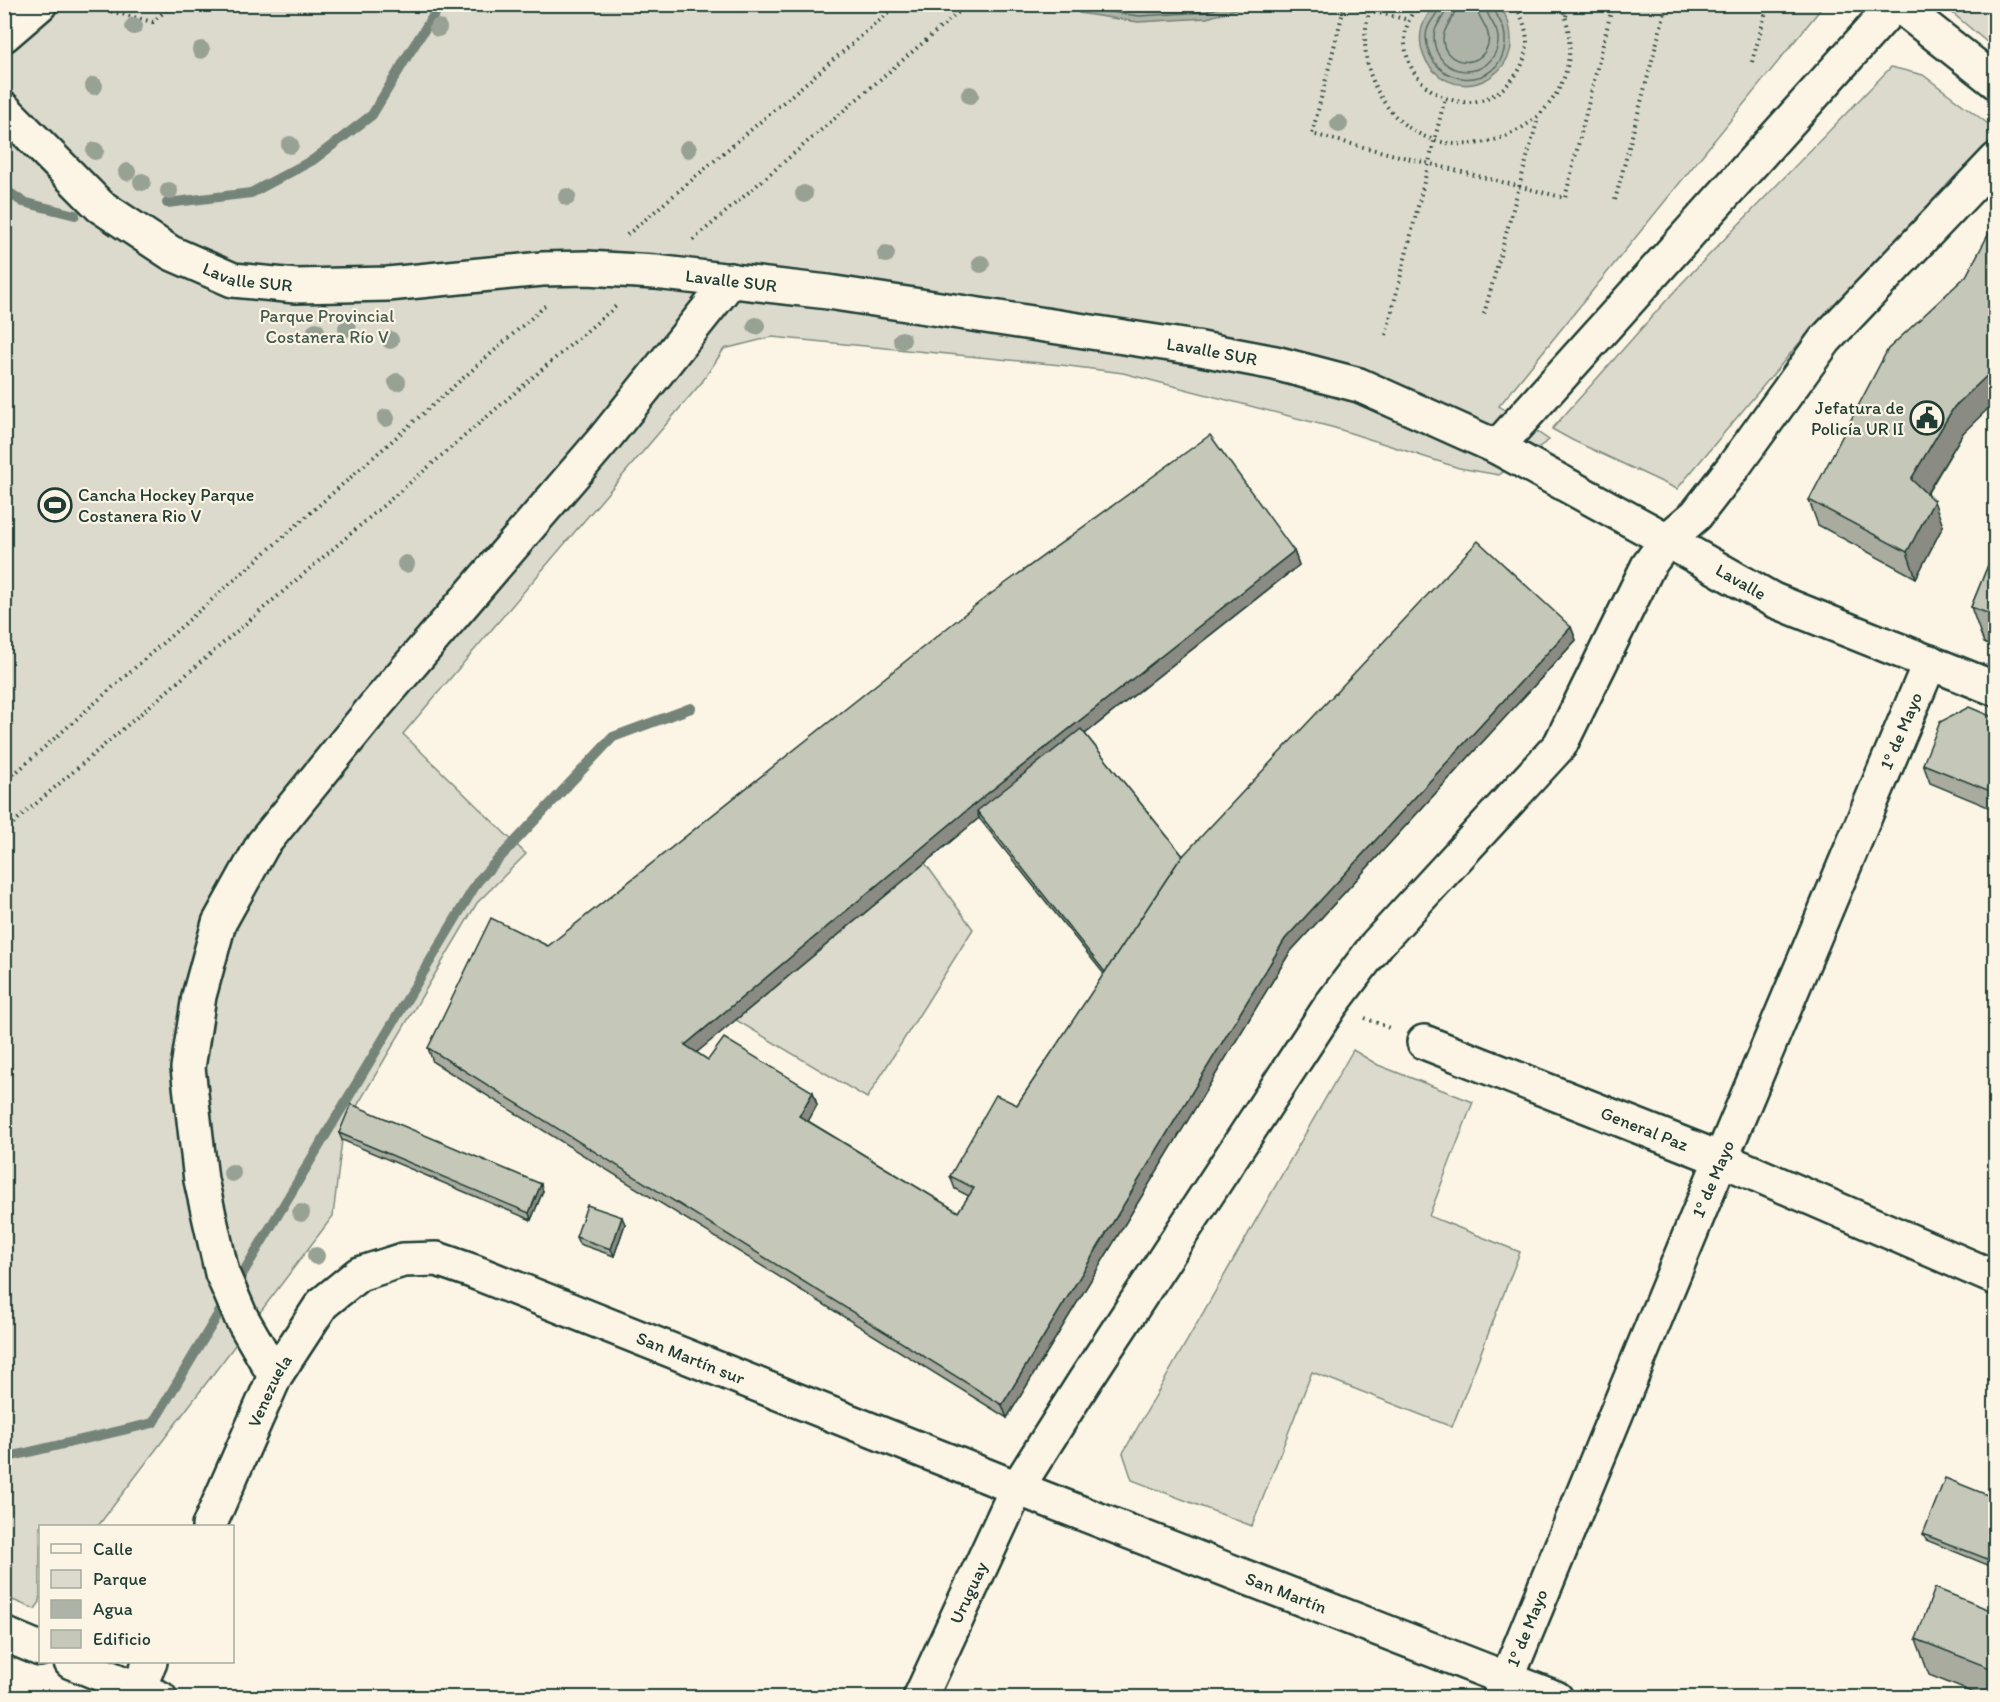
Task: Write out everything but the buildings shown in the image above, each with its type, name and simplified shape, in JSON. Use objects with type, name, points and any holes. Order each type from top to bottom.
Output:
[{"type":"street","points":[[4,35],[40,4]]},
{"type":"street","points":[[1497,447],[1896,4],[1995,82]]},
{"type":"street","name":"Lavalle SUR","points":[[4,109],[100,206],[171,253],[233,280],[296,286],[388,284],[542,269],[587,268],[655,272],[828,292],[1068,327],[1275,363],[1359,385],[1497,447]]},
{"type":"street","name":"Uruguay","points":[[920,1698],[1017,1488],[1331,1005],[1377,944],[1560,745],[1648,566],[1667,540],[1696,514],[1734,466],[1825,339],[1995,160]]},
{"type":"street","points":[[274,1376],[242,1317],[222,1273],[201,1180],[188,1068],[199,996],[219,923],[264,844],[376,705],[604,439],[730,280]]},
{"type":"street","name":"Lavalle","points":[[1497,447],[1773,600],[1995,689]]},
{"type":"street","name":"1º de Mayo","points":[[1503,1688],[1721,1159],[1930,662]]},
{"type":"street","name":"General Paz","points":[[1424,1042],[1721,1159],[1995,1278]]},
{"type":"street","name":"San Martín sur","points":[[359,1274],[403,1260],[437,1259],[1017,1488]]},
{"type":"street","name":"Venezuela","points":[[210,1525],[274,1376],[322,1304],[359,1274]]},
{"type":"street","name":"San Martín","points":[[1017,1488],[1503,1688],[1556,1698]]},
{"type":"street","points":[[4,1634],[39,1649]]},
{"type":"street","points":[[75,1663],[149,1683]]},
{"type":"path","points":[[82,4],[153,22],[173,4]]},
{"type":"path","points":[[4,783],[587,268],[899,4]]},
{"type":"path","points":[[4,831],[968,4]]},
{"type":"path","points":[[1372,4],[1365,30],[1365,50],[1368,69],[1375,88],[1386,105],[1400,120],[1433,140],[1470,145],[1489,143],[1515,133],[1538,117],[1551,102],[1567,67],[1569,48],[1569,30],[1561,4]]},
{"type":"path","points":[[1418,4],[1409,20],[1405,39],[1407,57],[1416,75],[1428,89],[1445,98],[1467,102],[1489,98],[1508,85],[1521,67],[1527,45],[1525,23],[1515,4]]},
{"type":"path","points":[[1566,17],[1569,4]]},
{"type":"path","points":[[1409,20],[1345,5],[1312,134],[1565,198],[1613,4]]},
{"type":"path","points":[[1615,200],[1666,4]]},
{"type":"path","points":[[1752,62],[1768,4]]},
{"type":"path","points":[[1386,335],[1445,98]]},
{"type":"path","points":[[1484,314],[1538,117]]},
{"type":"path","points":[[1331,1005],[1424,1042]]},
{"type":"green space","name":"Parque Provincial Costanera Río V","points":[[5,5],[1824,5],[1499,406],[1549,440],[1499,475],[1459,468],[1335,428],[1123,373],[772,337],[724,349],[702,382],[403,734],[526,854],[477,903],[354,1111],[342,1140],[333,1216],[99,1525],[39,1525],[39,1603],[35,1609],[5,1597]]},
{"type":"green space","points":[[1943,5],[1995,5],[1995,49]]},
{"type":"green space","points":[[1891,67],[1923,75],[1995,129],[1995,141],[1816,323],[1677,489],[1552,429],[1681,284]]},
{"type":"green space","points":[[925,863],[973,929],[867,1098],[736,1020]]},
{"type":"green space","points":[[1353,1050],[1378,1065],[1473,1102],[1429,1216],[1520,1252],[1452,1427],[1312,1372],[1252,1526],[1132,1480],[1123,1453]]},
{"type":"water","points":[[1495,4],[1503,12],[1508,21],[1511,49],[1499,70],[1481,82],[1463,85],[1447,80],[1433,70],[1424,57],[1420,40],[1424,22],[1436,5]]},
{"type":"water","points":[[1071,5],[1249,5],[1207,18],[1138,22],[1079,13]]},
{"type":"waterway","points":[[167,203],[251,193],[313,160],[372,115],[441,4]]},
{"type":"waterway","points":[[4,189],[23,202],[75,215]]},
{"type":"waterway","points":[[4,1458],[153,1423],[478,881],[613,737],[691,708]]},
{"type":"place","name":"Jefatura de Policía UR II","points":[[1927,418]]},
{"type":"place","name":"Cancha Hockey Parque Costanera Rio V","points":[[55,505]]}]
